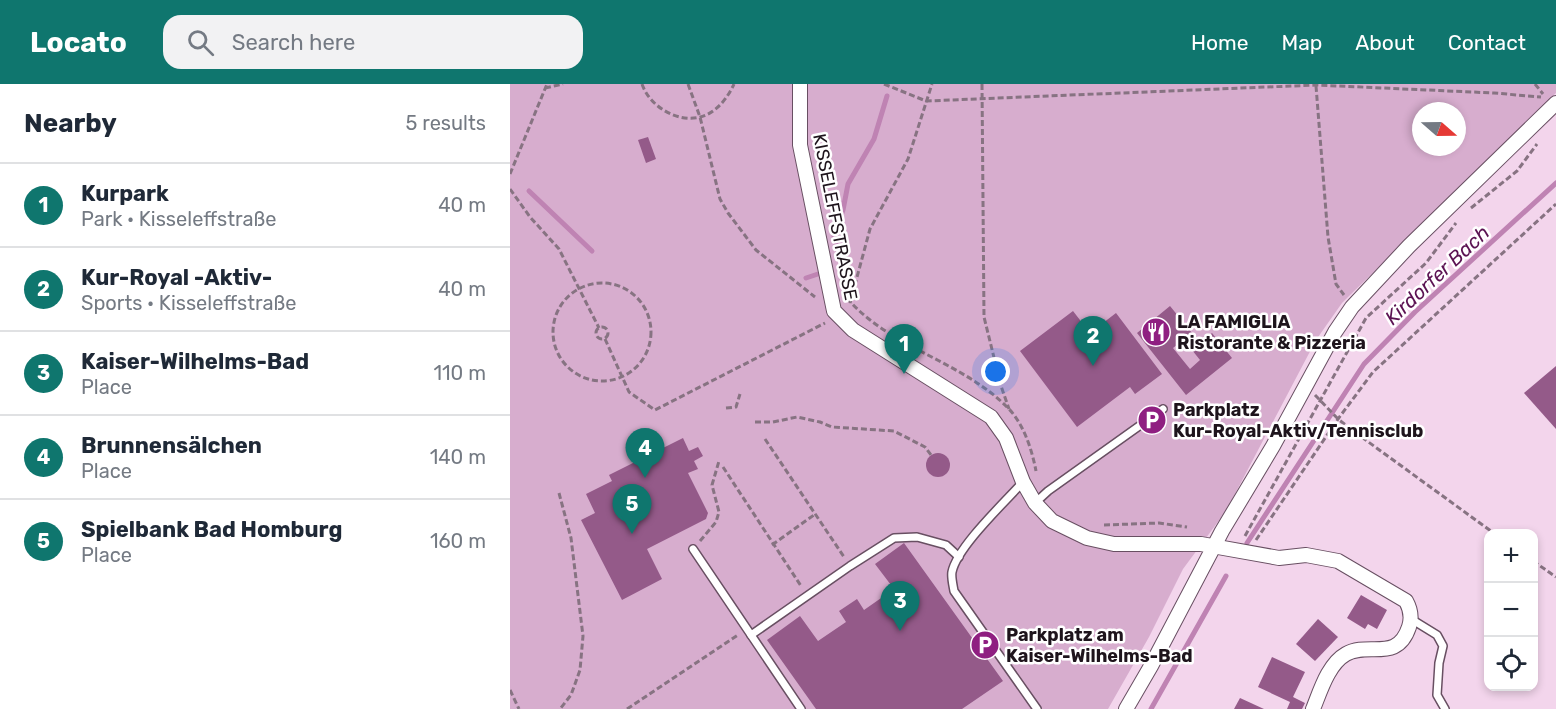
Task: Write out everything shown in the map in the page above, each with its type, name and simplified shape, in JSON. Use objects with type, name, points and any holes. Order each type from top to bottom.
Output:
[{"type":"street","name":"KISSELEFFSTRASSE","points":[[800,84],[800,145],[831,316],[991,417],[1006,438],[1023,482],[1039,500],[1052,521],[1087,538],[1114,544],[1201,544],[1279,558],[1315,556],[1338,561],[1404,599],[1409,606],[1411,618]]},
{"type":"street","points":[[1126,709],[1214,546],[1273,446],[1335,332],[1352,307],[1551,100]]},
{"type":"street","points":[[1312,709],[1326,677],[1345,654],[1390,649],[1399,644],[1411,618]]},
{"type":"lane","points":[[1039,500],[1048,491],[1163,409]]},
{"type":"lane","points":[[1023,482],[971,539],[952,572],[954,591],[1038,709]]},
{"type":"lane","points":[[751,635],[894,538],[917,537],[946,545],[959,557]]},
{"type":"lane","points":[[693,549],[801,709]]},
{"type":"lane","points":[[1411,618],[1437,635],[1443,646],[1439,663],[1437,695],[1445,709]]},
{"type":"path","points":[[510,174],[546,86],[563,84]]},
{"type":"path","points":[[642,84],[652,102],[663,110],[678,116],[700,117],[718,106],[729,95],[734,84]]},
{"type":"path","points":[[604,339],[629,392],[654,410],[831,316],[756,250],[728,213],[720,199],[700,117],[688,84]]},
{"type":"path","points":[[884,84],[926,100],[1316,85],[1494,93],[1551,100]]},
{"type":"path","points":[[850,302],[856,286],[859,262],[870,229],[908,159],[932,84]]},
{"type":"path","points":[[982,84],[984,317],[1001,386],[1034,459],[1039,500]]},
{"type":"path","points":[[1535,84],[1551,100]]},
{"type":"path","points":[[1316,85],[1332,268],[1336,284],[1352,307]]},
{"type":"path","points":[[1470,209],[1517,171],[1542,138]]},
{"type":"path","points":[[510,189],[530,217],[559,249],[599,328]]},
{"type":"path","points":[[1244,551],[1257,539],[1337,418],[1373,372],[1556,204]]},
{"type":"path","points":[[1244,551],[1366,318],[1426,263],[1462,216]]},
{"type":"path","points":[[598,283],[618,285],[634,295],[646,310],[651,329],[649,349],[639,366],[623,377],[603,382],[583,378],[566,367],[555,350],[554,319],[564,301],[579,288],[598,283]]},
{"type":"path","points":[[844,294],[850,302],[879,326],[969,378],[1010,409]]},
{"type":"path","points":[[604,327],[607,331],[604,339],[600,340],[596,337],[595,332],[599,328],[604,327]]},
{"type":"path","points":[[726,408],[736,407],[740,394]]},
{"type":"path","points":[[1322,401],[1337,418],[1356,433],[1488,529]]},
{"type":"path","points":[[755,422],[773,422],[797,417],[831,427],[894,431],[925,447],[931,456]]},
{"type":"path","points":[[765,439],[850,566]]},
{"type":"path","points":[[693,549],[716,522],[719,512],[712,485],[720,461]]},
{"type":"path","points":[[723,467],[807,595]]},
{"type":"path","points":[[559,493],[571,537],[583,636],[580,670],[571,695],[560,709]]},
{"type":"path","points":[[772,544],[814,515]]},
{"type":"path","points":[[1095,523],[1106,525],[1159,523],[1189,528]]},
{"type":"path","points":[[1538,565],[1556,578]]},
{"type":"path","points":[[627,709],[743,632],[751,635]]},
{"type":"path","points":[[510,690],[519,709]]},
{"type":"shaded area","points":[[510,84],[1556,84],[1556,93],[1342,303],[1316,340],[1226,511],[1183,569],[1149,637],[1108,709],[510,709]]},
{"type":"building","points":[[648,137],[656,159],[646,163],[638,140]]},
{"type":"building","points":[[1170,306],[1192,333],[1173,348],[1190,369],[1200,360],[1192,350],[1212,333],[1232,358],[1186,395],[1137,333]]},
{"type":"building","points":[[1073,311],[1090,333],[1116,313],[1162,374],[1135,394],[1130,387],[1077,427],[1020,351]]},
{"type":"building","points":[[1556,366],[1556,429],[1524,393]]},
{"type":"building","points":[[683,438],[689,451],[698,447],[703,456],[694,461],[698,469],[688,473],[708,513],[706,519],[647,549],[662,579],[622,600],[581,520],[595,513],[586,494],[612,481],[609,475]]},
{"type":"building","points":[[938,453],[943,454],[949,460],[949,470],[943,476],[938,477],[933,476],[927,470],[926,465],[927,460],[933,454]]},
{"type":"building","points":[[904,543],[1003,681],[962,709],[816,709],[767,640],[800,616],[818,641],[846,622],[839,611],[857,599],[864,610],[894,589],[875,564]]},
{"type":"building","points":[[1361,595],[1387,610],[1377,629],[1368,624],[1365,629],[1347,618]]},
{"type":"building","points":[[1318,619],[1338,637],[1315,661],[1296,644]]},
{"type":"building","points":[[1272,657],[1305,672],[1293,697],[1305,703],[1302,709],[1287,709],[1290,702],[1258,687]]},
{"type":"building","points":[[1240,698],[1264,709],[1234,709]]},
{"type":"waterway","points":[[840,260],[834,236],[843,210],[848,184],[874,139],[887,96]]},
{"type":"waterway","name":"Kirdorfer Bach","points":[[1247,543],[1364,364],[1415,312],[1556,183]]},
{"type":"waterway","name":"Kirdorfer Bach","points":[[529,191],[592,251]]},
{"type":"waterway","points":[[806,278],[818,274]]},
{"type":"waterway","name":"Kirdorfer Bach","points":[[1151,709],[1226,576]]},
{"type":"place","name":"LA FAMIGLIA Ristorante & Pizzeria","points":[[1156,332]]},
{"type":"place","name":"Kur-Royal -Aktiv-","points":[[1093,366]]},
{"type":"place","name":"Kurpark","points":[[904,374]]},
{"type":"place","name":"Parkplatz Kur-Royal-Aktiv/Tennisclub","points":[[1152,420]]},
{"type":"place","name":"Brunnensälchen","points":[[645,478]]},
{"type":"place","name":"Spielbank Bad Homburg","points":[[632,534]]},
{"type":"place","name":"Kaiser-Wilhelms-Bad","points":[[900,631]]},
{"type":"place","name":"Parkplatz am Kaiser-Wilhelms-Bad","points":[[985,645]]}]
